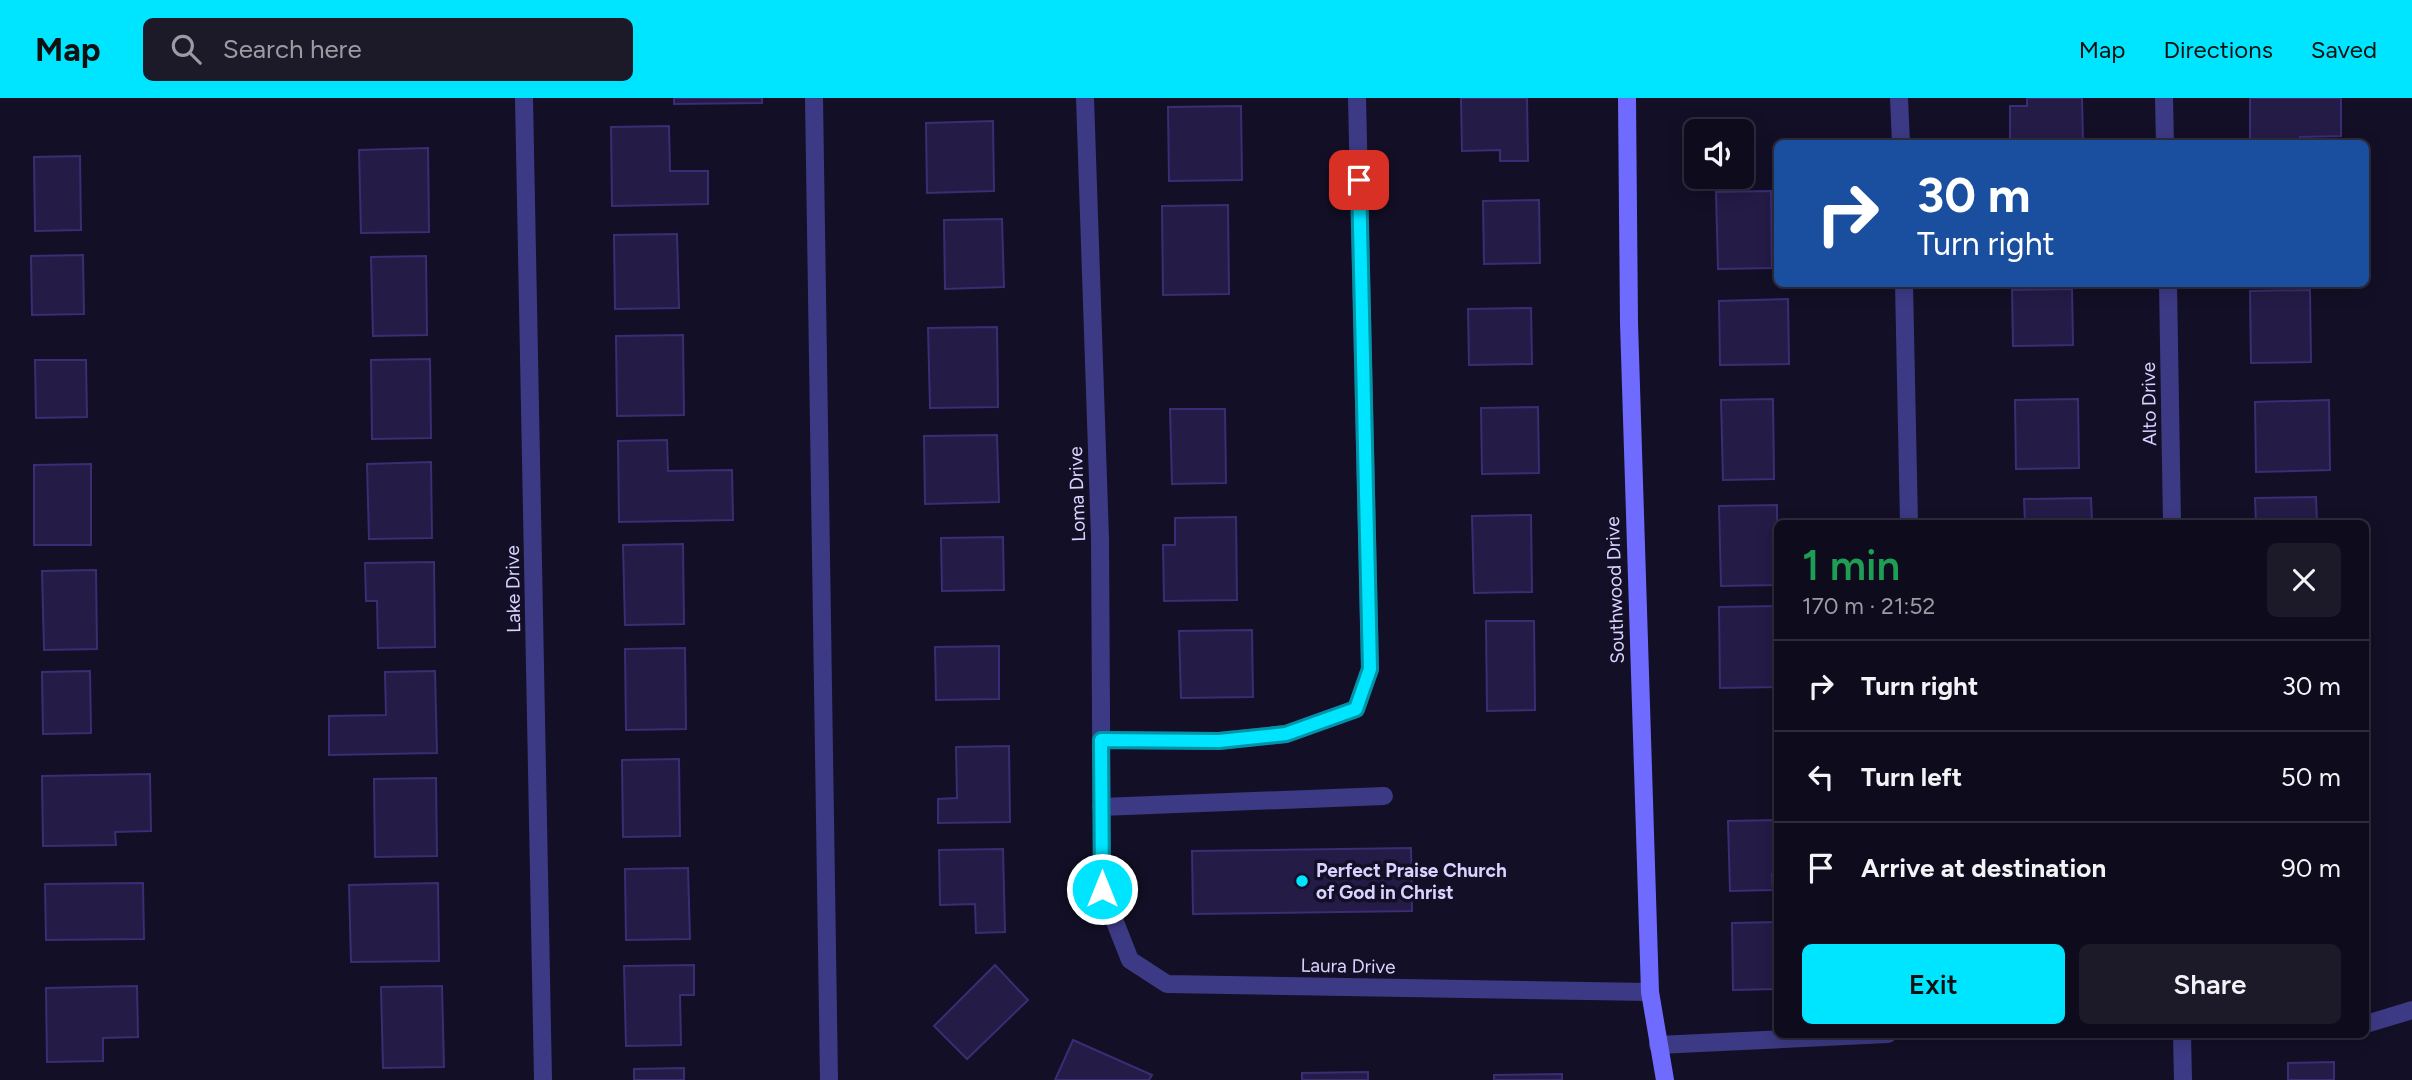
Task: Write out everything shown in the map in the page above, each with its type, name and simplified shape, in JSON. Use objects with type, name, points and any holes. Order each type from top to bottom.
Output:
[{"type":"street","name":"Lake Drive","points":[[524,98],[543,1080]]},
{"type":"street","points":[[814,98],[829,1080]]},
{"type":"street","name":"Loma Drive","points":[[1085,98],[1100,538],[1102,889]]},
{"type":"street","points":[[1101,740],[1219,741],[1286,734],[1356,709],[1370,669],[1357,98]]},
{"type":"street","name":"Southwood Drive","points":[[1626,98],[1632,421],[1650,992],[1665,1080]]},
{"type":"street","points":[[1899,98],[1900,140]]},
{"type":"street","points":[[2164,98],[2165,140]]},
{"type":"street","points":[[1904,287],[1909,520]]},
{"type":"street","name":"Alto Drive","points":[[2168,287],[2172,520]]},
{"type":"street","points":[[1101,807],[1384,796]]},
{"type":"street","name":"Laura Drive","points":[[1102,889],[1130,960],[1167,984],[1650,992]]},
{"type":"street","points":[[2369,1023],[2412,1010]]},
{"type":"street","points":[[1658,1045],[1804,1038]]},
{"type":"street","points":[[2182,1038],[2183,1080]]},
{"type":"building","points":[[674,98],[762,98],[762,103],[674,104]]},
{"type":"building","points":[[1461,98],[1527,98],[1528,161],[1500,161],[1500,150],[1462,151]]},
{"type":"building","points":[[2027,98],[2082,98],[2083,140],[2010,140],[2010,106],[2027,106]]},
{"type":"building","points":[[2250,98],[2341,98],[2341,136],[2300,137],[2300,140],[2250,140]]},
{"type":"building","points":[[1241,106],[1242,180],[1169,181],[1168,107]]},
{"type":"building","points":[[993,121],[994,191],[927,193],[926,123]]},
{"type":"building","points":[[669,126],[670,171],[708,171],[708,204],[612,206],[611,127]]},
{"type":"building","points":[[428,148],[429,232],[361,233],[359,150]]},
{"type":"building","points":[[80,156],[81,230],[35,231],[34,157]]},
{"type":"building","points":[[1771,191],[1772,268],[1718,269],[1716,192]]},
{"type":"building","points":[[1539,200],[1540,263],[1484,264],[1483,201]]},
{"type":"building","points":[[1228,205],[1229,294],[1163,295],[1162,206]]},
{"type":"building","points":[[1002,219],[1004,287],[945,289],[944,220]]},
{"type":"building","points":[[677,234],[679,308],[615,309],[614,235]]},
{"type":"building","points":[[83,255],[84,314],[32,315],[31,256]]},
{"type":"building","points":[[426,256],[427,335],[373,336],[371,257]]},
{"type":"building","points":[[2072,289],[2073,345],[2013,346],[2012,290]]},
{"type":"building","points":[[2310,290],[2311,362],[2251,363],[2250,291]]},
{"type":"building","points":[[1788,299],[1789,364],[1720,365],[1719,301]]},
{"type":"building","points":[[1531,308],[1532,364],[1469,365],[1468,309]]},
{"type":"building","points":[[997,327],[998,407],[930,408],[928,328]]},
{"type":"building","points":[[683,335],[684,415],[617,416],[616,336]]},
{"type":"building","points":[[430,359],[431,438],[372,439],[371,360]]},
{"type":"building","points":[[35,360],[86,360],[87,417],[36,418]]},
{"type":"building","points":[[1773,399],[1774,479],[1723,480],[1721,400]]},
{"type":"building","points":[[2078,399],[2079,468],[2016,469],[2015,400]]},
{"type":"building","points":[[2329,400],[2330,470],[2256,472],[2255,402]]},
{"type":"building","points":[[1538,407],[1539,473],[1482,474],[1481,408]]},
{"type":"building","points":[[1170,409],[1225,409],[1226,483],[1172,484]]},
{"type":"building","points":[[997,435],[999,502],[925,504],[924,436]]},
{"type":"building","points":[[667,440],[668,471],[732,470],[733,520],[619,522],[618,441]]},
{"type":"building","points":[[431,462],[432,538],[369,539],[367,464]]},
{"type":"building","points":[[91,464],[91,545],[34,545],[34,465]]},
{"type":"building","points":[[2316,497],[2317,520],[2256,520],[2255,498]]},
{"type":"building","points":[[2091,498],[2092,520],[2025,520],[2024,499]]},
{"type":"building","points":[[1777,505],[1777,520],[1774,520],[1774,585],[1721,586],[1719,506]]},
{"type":"building","points":[[1531,515],[1532,592],[1474,593],[1472,516]]},
{"type":"building","points":[[1236,517],[1237,600],[1164,601],[1163,545],[1175,545],[1175,518]]},
{"type":"building","points":[[1003,537],[1004,590],[942,591],[941,538]]},
{"type":"building","points":[[683,544],[684,624],[625,625],[623,545]]},
{"type":"building","points":[[434,562],[435,647],[378,648],[377,601],[366,601],[365,563]]},
{"type":"building","points":[[96,570],[97,649],[44,650],[42,571]]},
{"type":"building","points":[[1774,606],[1774,687],[1720,688],[1719,607]]},
{"type":"building","points":[[1486,621],[1534,621],[1535,710],[1487,711]]},
{"type":"building","points":[[1252,630],[1253,697],[1181,698],[1179,631]]},
{"type":"building","points":[[999,646],[999,699],[936,700],[935,647]]},
{"type":"building","points":[[685,648],[686,729],[626,730],[625,649]]},
{"type":"building","points":[[90,671],[91,733],[43,734],[42,672]]},
{"type":"building","points":[[435,671],[437,753],[329,755],[329,716],[386,715],[385,672]]},
{"type":"building","points":[[1009,746],[1010,822],[938,823],[938,799],[957,798],[956,747]]},
{"type":"building","points":[[679,759],[680,836],[623,837],[622,760]]},
{"type":"building","points":[[150,774],[151,831],[115,832],[116,845],[43,846],[42,776]]},
{"type":"building","points":[[436,778],[437,856],[375,857],[374,779]]},
{"type":"building","points":[[1774,820],[1773,890],[1730,891],[1728,821]]},
{"type":"building","name":"Perfect Praise Church of God in Christ","points":[[1411,848],[1412,911],[1193,914],[1192,851]]},
{"type":"building","points":[[1003,849],[1005,932],[976,933],[975,904],[940,905],[939,850]]},
{"type":"building","points":[[688,868],[690,939],[626,940],[625,869]]},
{"type":"building","points":[[143,883],[144,939],[46,940],[45,884]]},
{"type":"building","points":[[438,883],[439,961],[351,962],[349,885]]},
{"type":"building","points":[[1774,922],[1774,989],[1733,990],[1732,923]]},
{"type":"building","points":[[694,965],[694,995],[680,995],[681,1045],[626,1046],[624,966]]},
{"type":"building","points":[[995,965],[1028,1000],[967,1059],[934,1026]]},
{"type":"building","points":[[137,986],[138,1037],[103,1038],[103,1061],[47,1062],[46,988]]},
{"type":"building","points":[[442,986],[444,1067],[383,1068],[381,987]]},
{"type":"building","points":[[1073,1040],[1152,1075],[1149,1080],[1055,1080]]},
{"type":"building","points":[[2334,1062],[2334,1080],[2288,1080],[2288,1063]]},
{"type":"building","points":[[684,1068],[684,1080],[634,1080],[634,1069]]},
{"type":"building","points":[[1368,1072],[1368,1080],[1302,1080],[1302,1073]]},
{"type":"building","points":[[1562,1074],[1562,1080],[1494,1080],[1494,1075]]},
{"type":"place","name":"Perfect Praise Church of God in Christ","points":[[1302,881]]},
{"type":"route","points":[[1102,889],[1101,740],[1219,741],[1286,734],[1356,709],[1370,669],[1359,180]]}]
